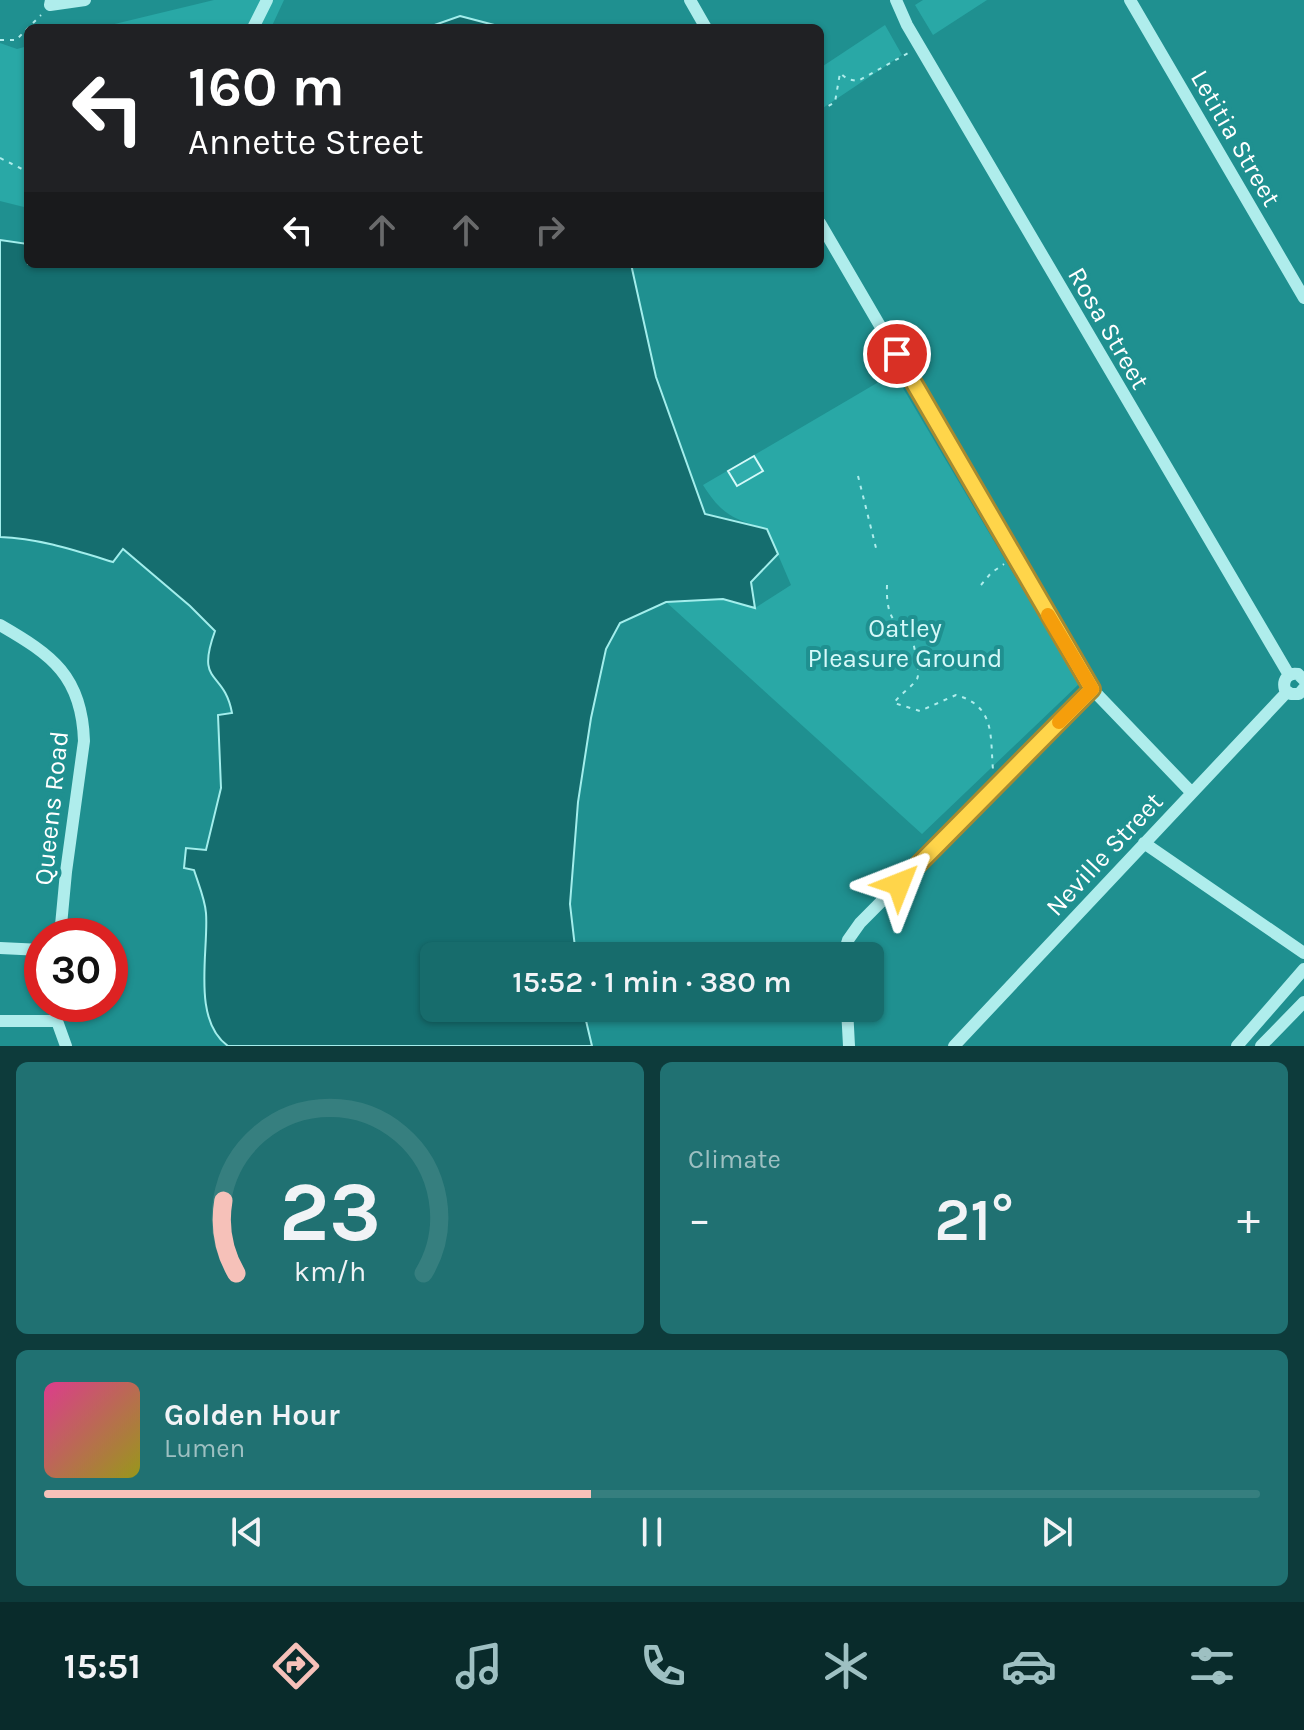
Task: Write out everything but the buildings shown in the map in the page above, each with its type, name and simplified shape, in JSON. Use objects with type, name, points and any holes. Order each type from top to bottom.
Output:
[{"type":"street","points":[[50,3],[85,0]]},
{"type":"street","points":[[255,24],[267,0]]},
{"type":"street","points":[[690,0],[704,24]]},
{"type":"street","name":"Rosa Street","points":[[896,0],[919,46],[1299,684]]},
{"type":"street","name":"Letitia Street","points":[[1130,0],[1304,298]]},
{"type":"street","points":[[824,230],[1092,689],[1192,793]]},
{"type":"street","name":"Queens Road","points":[[0,625],[36,646],[59,667],[75,693],[84,724],[62,918]]},
{"type":"street","name":"Neville Street","points":[[954,1046],[1144,843],[1299,684]]},
{"type":"street","points":[[848,942],[852,931],[1092,689]]},
{"type":"street","points":[[1144,843],[1304,953]]},
{"type":"street","points":[[0,948],[24,949]]},
{"type":"street","points":[[1237,1046],[1304,969]]},
{"type":"street","points":[[1261,1046],[1304,1002]]},
{"type":"street","points":[[0,1021],[24,1021]]},
{"type":"street","points":[[57,1022],[66,1046]]},
{"type":"street","points":[[848,1022],[849,1046]]},
{"type":"path","points":[[31,24],[50,3]]},
{"type":"path","points":[[0,40],[16,40],[24,31]]},
{"type":"path","points":[[824,109],[835,102],[840,73],[847,79],[858,81],[919,46]]},
{"type":"path","points":[[0,158],[24,170]]},
{"type":"path","points":[[858,476],[876,548]]},
{"type":"path","points":[[981,585],[991,573],[1015,557]]},
{"type":"path","points":[[887,585],[891,617],[896,626],[913,640],[918,672],[916,680],[894,703],[920,711],[956,695],[978,705],[988,720],[993,740],[995,786]]},
{"type":"green space","points":[[214,0],[284,0],[273,24],[115,24]]},
{"type":"green space","points":[[923,0],[987,0],[933,35],[915,5]]},
{"type":"green space","points":[[885,25],[902,55],[824,107],[824,65]]},
{"type":"green space","points":[[0,43],[17,49],[24,47],[24,207],[0,201]]},
{"type":"green space","name":"Oatley Pleasure Ground","points":[[894,373],[1079,684],[922,834],[666,602],[723,599],[755,608],[791,585],[767,529],[729,514],[703,485]]},
{"type":"water","points":[[460,16],[490,24],[437,24]]},
{"type":"water","points":[[0,240],[24,243],[24,268],[632,268],[656,377],[705,514],[767,529],[778,554],[751,582],[755,608],[723,599],[666,602],[620,623],[606,649],[578,802],[570,904],[574,942],[420,942],[420,1022],[586,1022],[592,1046],[228,1046],[209,1019],[204,984],[205,908],[194,870],[184,868],[186,848],[206,850],[221,788],[218,715],[232,713],[223,689],[209,670],[215,631],[123,549],[113,562],[43,542],[0,537]]},
{"type":"slow traffic","points":[[1048,615],[1092,689],[1059,722]]},
{"type":"route","points":[[897,354],[1092,689],[899,884]]}]
